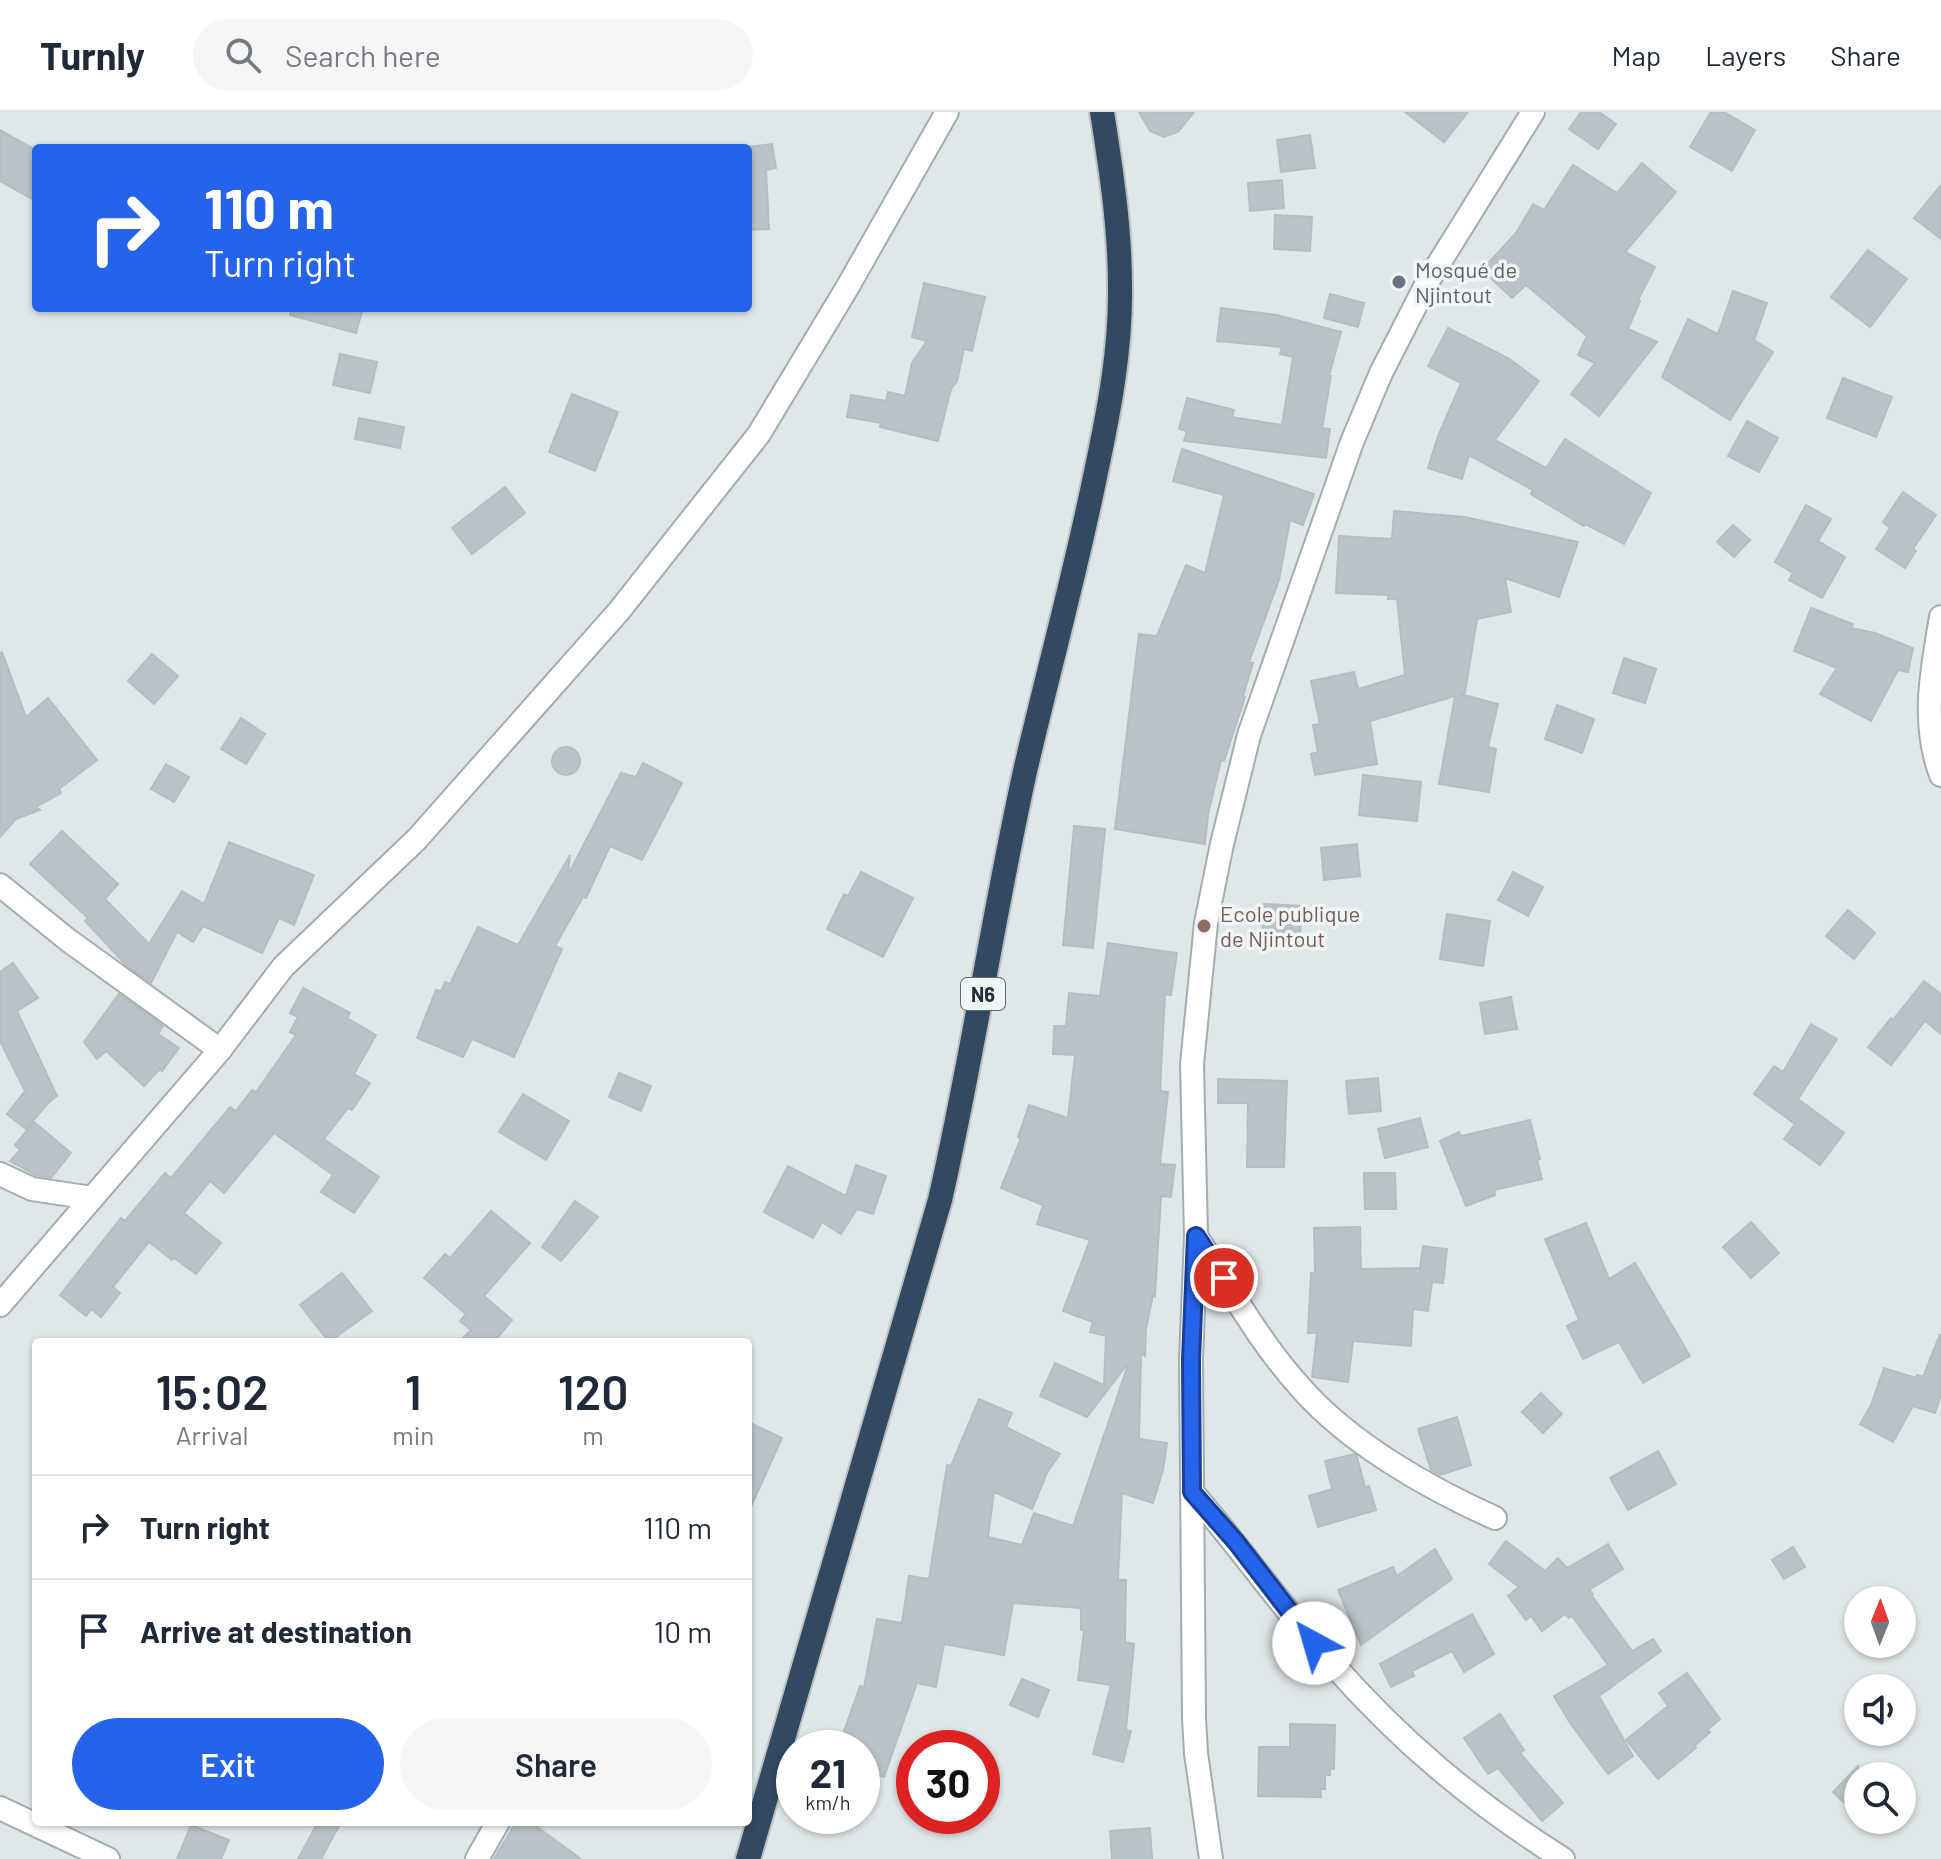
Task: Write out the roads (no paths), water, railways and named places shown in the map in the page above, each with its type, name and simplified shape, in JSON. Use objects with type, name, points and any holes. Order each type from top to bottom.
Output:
[{"type":"highway","name":"N6","points":[[748,1859],[940,1200],[961,1110],[1026,768],[1086,519],[1110,404],[1120,287],[1116,216],[1102,112]]},
{"type":"street","points":[[0,1305],[220,1050],[283,967],[417,839],[598,635],[759,434],[947,112]]},
{"type":"street","points":[[1211,1859],[1194,1718],[1191,1360],[1196,1236],[1192,1064],[1206,923],[1249,735],[1347,457],[1381,373],[1428,281],[1533,112]]},
{"type":"street","points":[[1941,617],[1928,711],[1930,739],[1941,775]]},
{"type":"street","points":[[0,885],[68,940],[220,1050]]},
{"type":"street","points":[[0,1174],[32,1189],[92,1198]]},
{"type":"street","points":[[1196,1236],[1267,1345],[1302,1390],[1392,1464],[1447,1496],[1495,1518]]},
{"type":"street","points":[[1192,1492],[1236,1542],[1329,1661],[1378,1714],[1474,1800],[1563,1859]]},
{"type":"street","points":[[0,1808],[32,1823]]},
{"type":"street","points":[[38,1826],[108,1859]]},
{"type":"street","points":[[477,1859],[496,1826]]},
{"type":"place","name":"Mosqué de Njintout","points":[[1399,282]]},
{"type":"place","name":"Ecole publique de Njintout","points":[[1204,926]]}]
